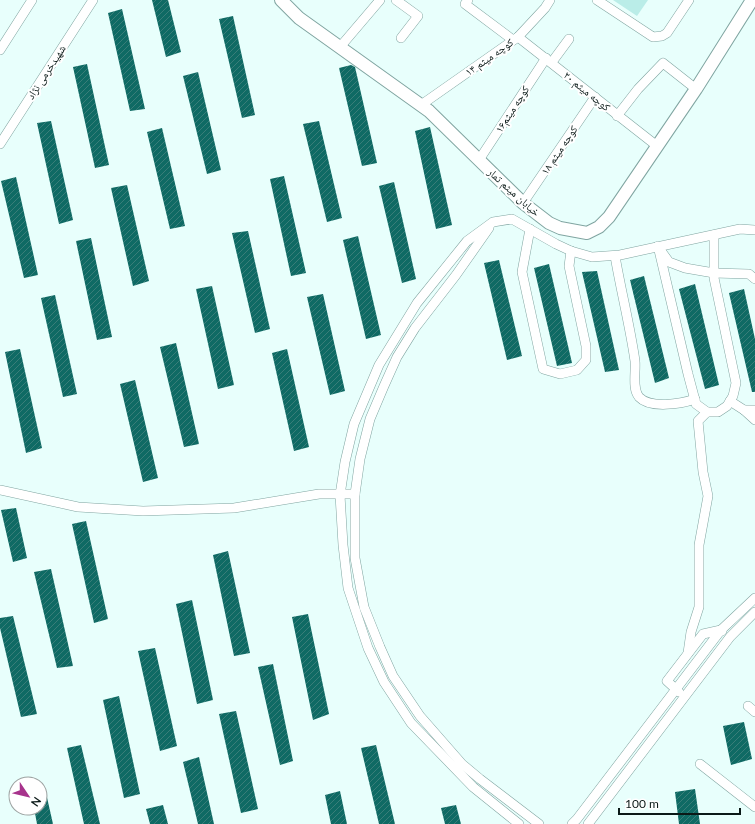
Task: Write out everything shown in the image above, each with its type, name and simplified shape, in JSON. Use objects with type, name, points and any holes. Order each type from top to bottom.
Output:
[{"type":"street","name":"شهیدخرمی نژاد","points":[[0,144],[92,0]]},
{"type":"street","name":"خیابان میثم تمار","points":[[281,0],[299,18],[429,111],[523,203],[549,223],[560,228],[587,233],[599,227],[609,217],[696,89],[752,0]]},
{"type":"street","points":[[396,0],[418,16],[401,38]]},
{"type":"street","name":"کوچه میثم ۲۰","points":[[468,0],[464,4],[548,60],[617,116],[657,146]]},
{"type":"street","name":"کوچه میثم ۱۴","points":[[421,105],[516,38],[550,0]]},
{"type":"street","points":[[597,0],[654,38],[667,33],[689,0]]},
{"type":"street","points":[[0,50],[29,1]]},
{"type":"street","points":[[340,47],[379,1]]},
{"type":"street","name":"کوچه میثم۱۶","points":[[479,160],[548,60],[569,39]]},
{"type":"street","points":[[617,116],[638,89],[663,63],[696,89]]},
{"type":"street","name":"کوچه میثم ۱۸","points":[[523,203],[595,97]]},
{"type":"street","points":[[519,824],[473,787],[411,723],[384,682],[368,648],[348,588],[343,545],[340,494],[345,462],[354,424],[379,365],[417,303],[467,241],[493,222],[512,219],[571,251],[592,257],[615,256],[740,229],[755,230]]},
{"type":"street","points":[[493,222],[476,248],[415,328],[397,357],[370,419],[360,459],[355,494],[355,558],[364,607],[393,676],[420,716],[462,764],[539,824]]},
{"type":"street","points":[[530,229],[522,272],[543,369],[560,374],[577,370],[586,360],[586,346],[569,266],[571,251]]},
{"type":"street","points":[[658,246],[696,404],[707,412],[718,412],[727,406],[733,396],[736,383],[714,278],[714,235]]},
{"type":"street","points":[[658,246],[669,262],[685,268],[714,273],[749,274],[755,279]]},
{"type":"street","points":[[615,256],[635,362],[636,391],[639,397],[647,403],[662,404],[684,403],[695,399]]},
{"type":"street","points":[[730,401],[744,410],[755,420]]},
{"type":"street","points":[[744,410],[755,410]]},
{"type":"street","points":[[688,653],[691,632],[699,607],[699,545],[708,496],[703,472],[698,421],[707,412]]},
{"type":"street","points":[[0,490],[78,507],[143,511],[234,508],[319,494],[355,494]]},
{"type":"street","points":[[572,824],[721,630],[755,598]]},
{"type":"street","points":[[588,824],[730,637],[755,612]]},
{"type":"street","points":[[684,696],[675,690],[667,681],[703,634],[721,630]]},
{"type":"street","points":[[721,630],[730,637]]},
{"type":"street","points":[[384,682],[393,676]]},
{"type":"street","points":[[700,764],[755,807]]},
{"type":"street","points":[[473,787],[480,779]]},
{"type":"shaded area","points":[[613,0],[648,0],[637,16]]},
{"type":"building","points":[[152,0],[168,0],[181,52],[166,57]]},
{"type":"building","points":[[122,9],[145,109],[130,111],[108,13]]},
{"type":"building","points":[[233,16],[255,115],[242,118],[219,19]]},
{"type":"building","points":[[87,64],[109,165],[95,168],[73,67]]},
{"type":"building","points":[[351,65],[355,67],[377,163],[362,166],[339,68]]},
{"type":"building","points":[[198,72],[221,170],[207,174],[183,76]]},
{"type":"building","points":[[51,121],[73,220],[59,224],[37,123]]},
{"type":"building","points":[[319,121],[342,218],[327,222],[303,124]]},
{"type":"building","points":[[430,127],[452,225],[436,229],[415,131]]},
{"type":"building","points":[[162,128],[185,226],[170,229],[147,132]]},
{"type":"building","points":[[284,176],[306,273],[291,276],[270,179]]},
{"type":"building","points":[[16,177],[38,275],[24,278],[1,181]]},
{"type":"building","points":[[394,182],[416,279],[402,283],[379,186]]},
{"type":"building","points":[[127,185],[149,281],[133,286],[111,188]]},
{"type":"building","points":[[248,231],[270,329],[255,333],[232,233]]},
{"type":"building","points":[[358,236],[381,335],[366,339],[343,240]]},
{"type":"building","points":[[91,238],[112,337],[97,340],[76,241]]},
{"type":"building","points":[[499,260],[522,356],[507,360],[484,263]]},
{"type":"building","points":[[549,264],[572,363],[557,366],[534,268]]},
{"type":"building","points":[[597,271],[619,370],[605,372],[582,272]]},
{"type":"building","points":[[644,276],[669,378],[655,383],[630,280]]},
{"type":"building","points":[[695,284],[719,385],[705,389],[679,289]]},
{"type":"building","points":[[212,286],[234,385],[218,389],[196,289]]},
{"type":"building","points":[[744,289],[755,339],[755,392],[752,392],[729,293]]},
{"type":"building","points":[[323,294],[345,391],[330,395],[307,297]]},
{"type":"building","points":[[55,295],[77,394],[63,397],[41,298]]},
{"type":"building","points":[[176,343],[199,444],[184,447],[160,347]]},
{"type":"building","points":[[20,349],[42,448],[26,453],[5,352]]},
{"type":"building","points":[[287,349],[309,447],[294,451],[272,353]]},
{"type":"building","points":[[135,380],[158,478],[143,482],[120,384]]},
{"type":"building","points":[[16,508],[27,558],[13,562],[1,510]]},
{"type":"building","points":[[86,521],[108,619],[94,623],[72,524]]},
{"type":"building","points":[[228,551],[250,653],[234,656],[213,555]]},
{"type":"building","points":[[51,569],[73,666],[57,668],[34,572]]},
{"type":"building","points":[[192,600],[213,700],[197,704],[176,604]]},
{"type":"building","points":[[308,614],[329,714],[313,720],[292,617]]},
{"type":"building","points":[[13,616],[37,714],[21,717],[0,628],[0,618]]},
{"type":"building","points":[[155,648],[177,746],[160,751],[138,651]]},
{"type":"building","points":[[273,664],[293,761],[280,765],[258,667]]},
{"type":"building","points":[[119,696],[140,794],[124,798],[103,700]]},
{"type":"building","points":[[236,711],[258,809],[241,813],[219,714]]},
{"type":"building","points":[[744,722],[752,759],[731,765],[723,726]]},
{"type":"building","points":[[81,745],[100,824],[84,824],[67,748]]},
{"type":"building","points":[[376,745],[395,824],[379,824],[361,748]]},
{"type":"building","points":[[199,757],[214,824],[198,824],[183,762]]},
{"type":"building","points":[[695,789],[700,824],[679,824],[675,792]]},
{"type":"building","points":[[340,791],[347,824],[331,824],[325,795]]},
{"type":"building","points":[[48,802],[53,824],[37,824],[36,816],[48,816]]},
{"type":"building","points":[[163,805],[168,824],[150,824],[146,809]]},
{"type":"building","points":[[456,805],[461,824],[445,824],[441,808]]}]
